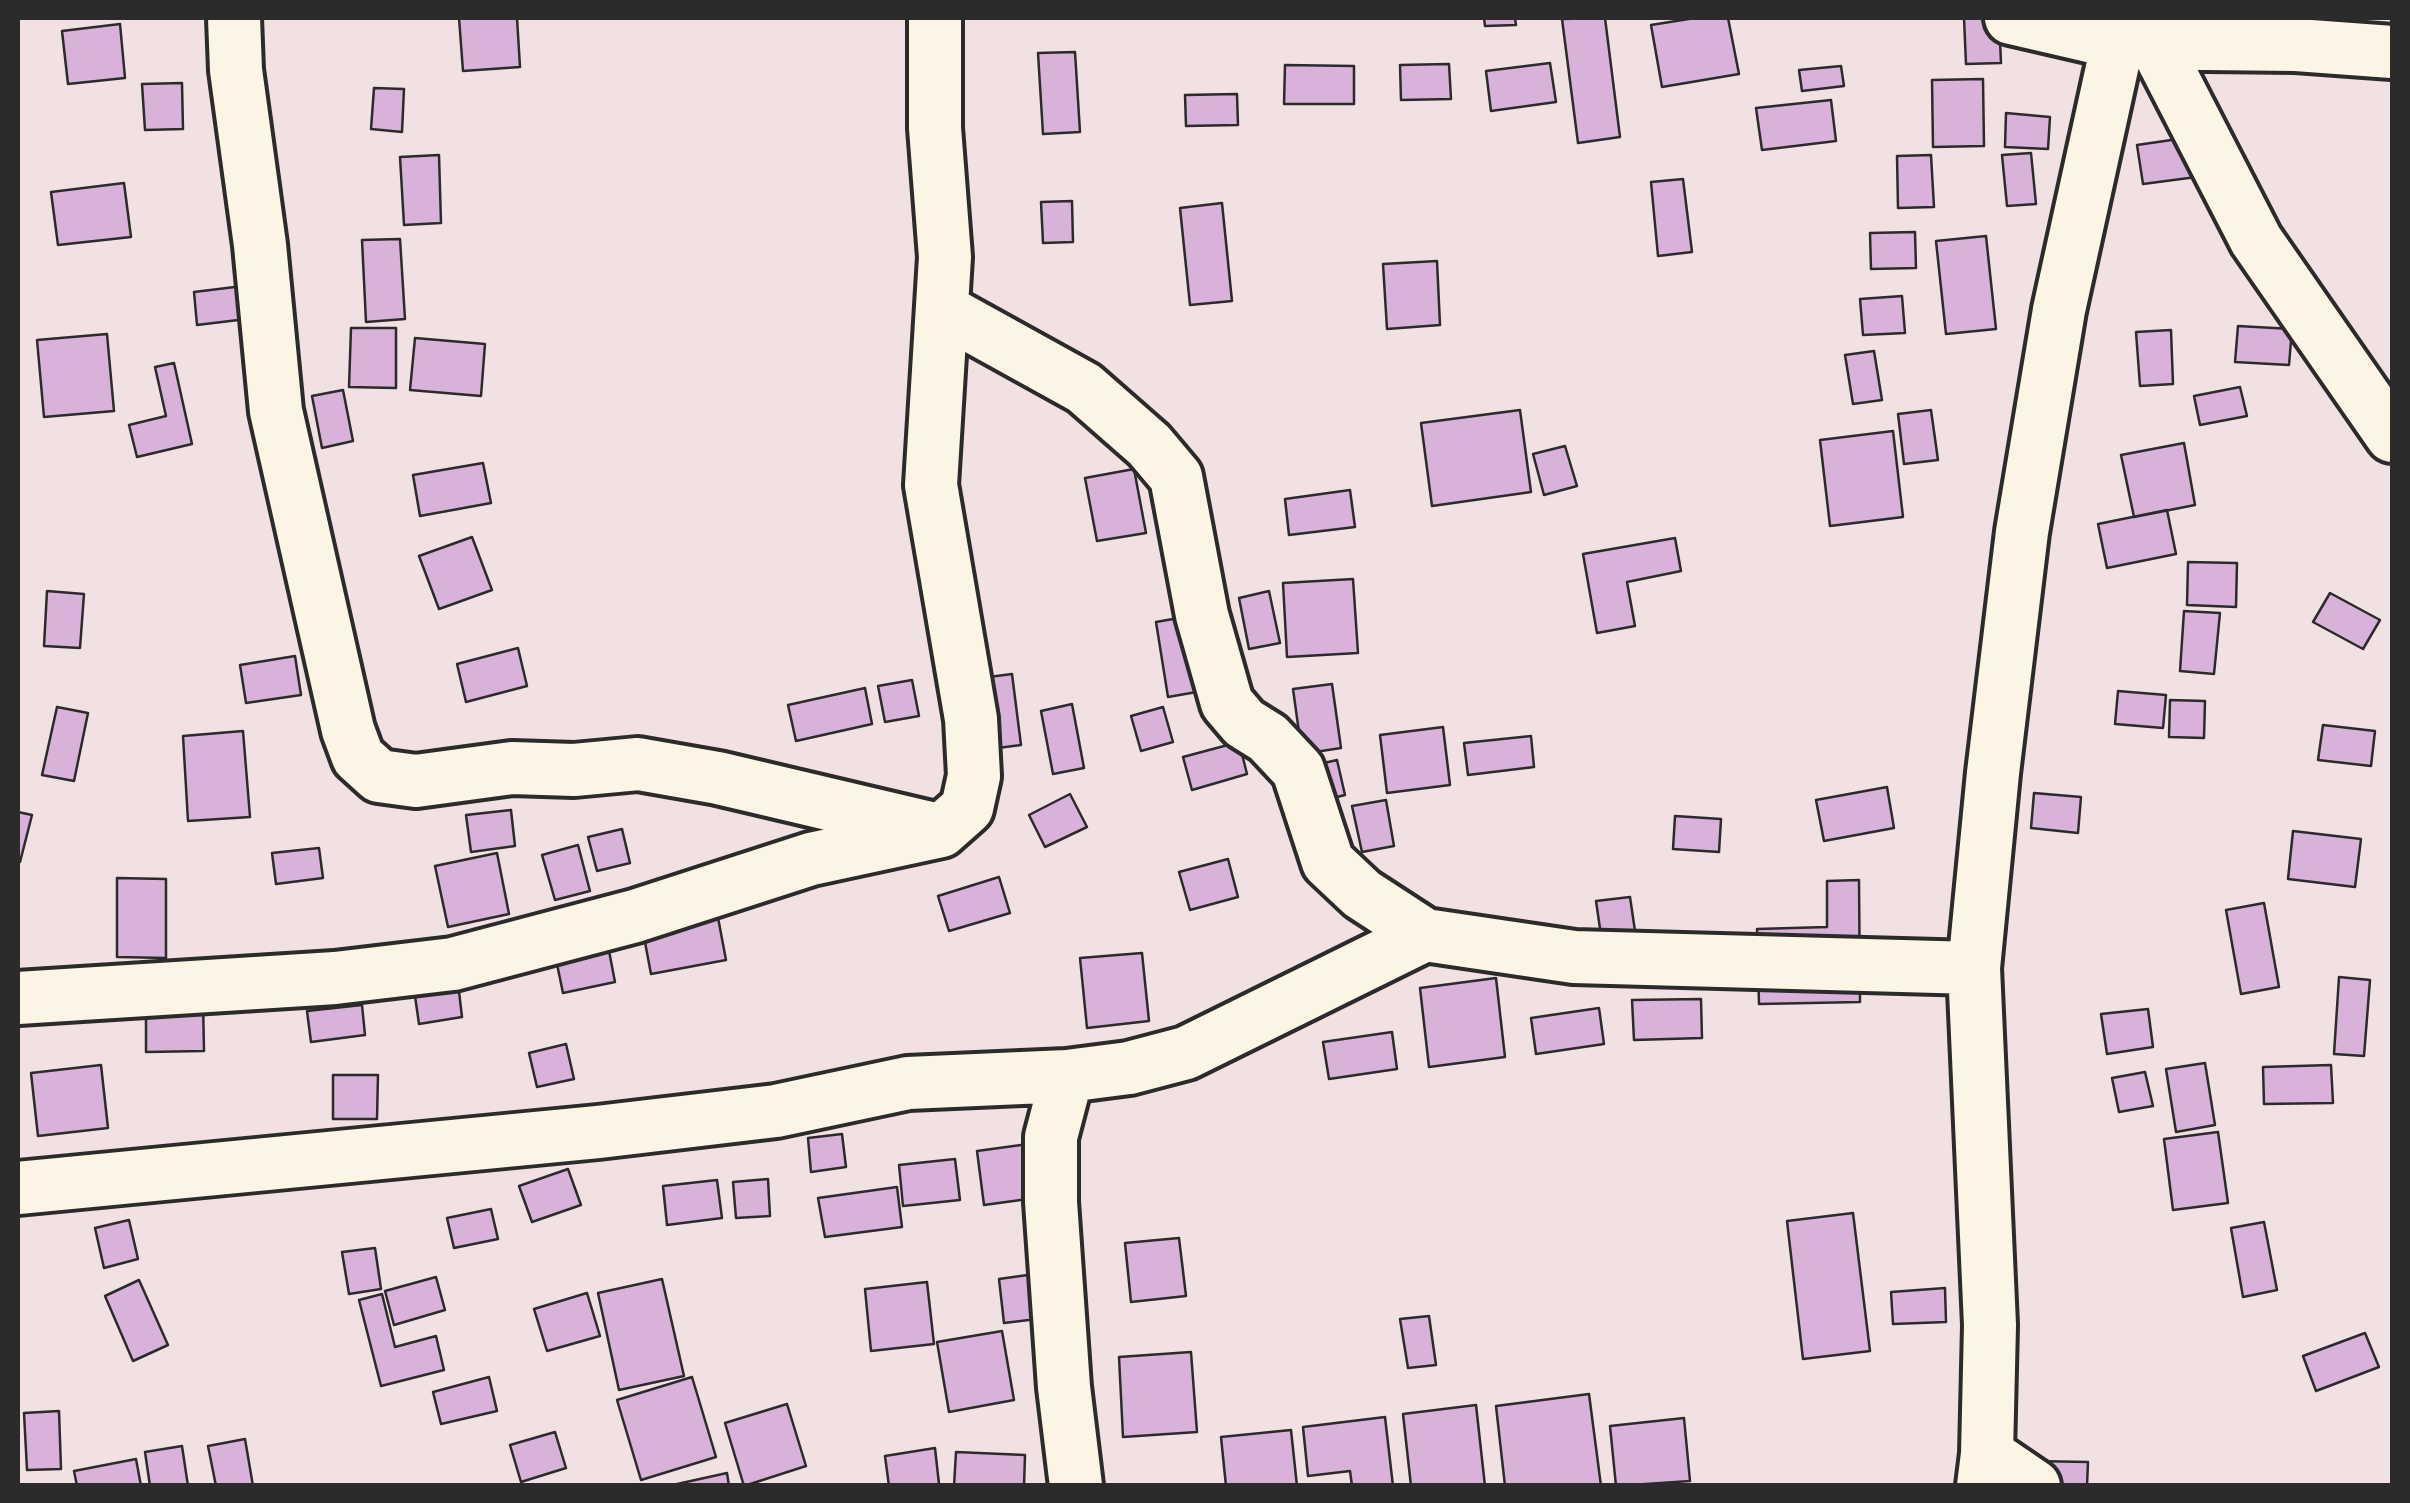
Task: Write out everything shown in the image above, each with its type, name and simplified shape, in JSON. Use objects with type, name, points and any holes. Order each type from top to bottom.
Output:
[{"type":"street","points":[[234,18],[236,70],[260,245],[276,411],[348,730],[358,758],[379,776],[416,781],[512,768],[574,770],[638,764],[718,778],[941,831]]},
{"type":"street","points":[[18,998],[335,978],[452,964],[634,916],[812,860],[941,831],[967,808],[974,776],[971,719],[931,485],[946,257],[935,128],[935,18]]},
{"type":"street","points":[[2011,18],[2132,35],[2392,52]]},
{"type":"street","points":[[2132,35],[2256,240],[2392,436]]},
{"type":"street","points":[[2034,1486],[1985,1470],[1990,1325],[1974,968],[2022,532],[2059,310],[2132,35]]},
{"type":"street","points":[[943,310],[1084,388],[1149,445],[1176,477],[1202,615],[1226,703],[1298,770],[1328,862],[1362,894],[1425,935],[1574,957],[1974,968]]},
{"type":"street","points":[[18,1188],[618,1130],[776,1111],[908,1083],[1067,1076],[1128,1068],[1186,1053],[1425,935]]},
{"type":"street","points":[[1067,1076],[1051,1137],[1052,1202],[1064,1386],[1076,1486]]},
{"type":"building","points":[[459,18],[517,18],[520,67],[463,71]]},
{"type":"building","points":[[1484,18],[1515,18],[1516,25],[1485,26]]},
{"type":"building","points":[[1605,18],[1620,137],[1578,143],[1562,19]]},
{"type":"building","points":[[1728,18],[1739,74],[1662,87],[1651,25]]},
{"type":"building","points":[[1964,18],[1999,18],[2001,63],[1966,64]]},
{"type":"building","points":[[120,24],[125,78],[68,84],[62,31]]},
{"type":"building","points":[[1075,52],[1080,132],[1043,134],[1038,53]]},
{"type":"building","points":[[1550,63],[1556,102],[1491,111],[1486,71]]},
{"type":"building","points":[[1449,64],[1451,99],[1401,100],[1400,65]]},
{"type":"building","points":[[1285,65],[1354,66],[1354,104],[1284,104]]},
{"type":"building","points":[[1841,66],[1844,86],[1802,91],[1799,70]]},
{"type":"building","points":[[1983,79],[1984,146],[1933,147],[1932,80]]},
{"type":"building","points":[[182,83],[183,129],[145,130],[142,84]]},
{"type":"building","points":[[374,88],[404,89],[402,132],[371,129]]},
{"type":"building","points":[[1237,94],[1238,125],[1186,126],[1185,95]]},
{"type":"building","points":[[1831,100],[1836,141],[1762,150],[1756,108]]},
{"type":"building","points":[[2006,113],[2050,117],[2048,149],[2005,147]]},
{"type":"building","points":[[2199,136],[2204,176],[2143,184],[2137,145]]},
{"type":"building","points":[[2031,153],[2036,204],[2007,206],[2002,155]]},
{"type":"building","points":[[439,155],[441,223],[404,225],[400,157]]},
{"type":"building","points":[[1931,155],[1934,207],[1898,208],[1897,156]]},
{"type":"building","points":[[1683,179],[1692,252],[1658,256],[1651,182]]},
{"type":"building","points":[[124,183],[131,237],[58,245],[51,192]]},
{"type":"building","points":[[1072,201],[1073,242],[1043,243],[1041,202]]},
{"type":"building","points":[[1222,203],[1232,301],[1190,305],[1180,208]]},
{"type":"building","points":[[1915,232],[1916,268],[1871,269],[1870,233]]},
{"type":"building","points":[[1986,236],[1996,329],[1946,334],[1936,241]]},
{"type":"building","points":[[400,239],[405,319],[366,322],[362,240]]},
{"type":"building","points":[[1437,261],[1440,325],[1387,329],[1383,264]]},
{"type":"building","points":[[251,285],[255,318],[197,325],[194,292]]},
{"type":"building","points":[[1902,296],[1905,333],[1863,335],[1860,299]]},
{"type":"building","points":[[2238,326],[2292,329],[2289,365],[2235,362]]},
{"type":"building","points":[[351,328],[396,328],[396,388],[349,387]]},
{"type":"building","points":[[2171,330],[2173,384],[2140,386],[2136,332]]},
{"type":"building","points":[[107,334],[114,411],[44,417],[37,340]]},
{"type":"building","points":[[415,338],[485,344],[481,396],[410,390]]},
{"type":"building","points":[[1874,351],[1882,400],[1853,404],[1845,355]]},
{"type":"building","points":[[174,363],[192,444],[137,457],[129,425],[166,416],[155,367]]},
{"type":"building","points":[[2240,387],[2247,416],[2200,425],[2194,396]]},
{"type":"building","points":[[343,390],[353,441],[322,448],[312,396]]},
{"type":"building","points":[[1520,410],[1531,492],[1432,506],[1421,423]]},
{"type":"building","points":[[1931,410],[1938,460],[1904,464],[1898,414]]},
{"type":"building","points":[[1893,431],[1903,517],[1830,526],[1820,440]]},
{"type":"building","points":[[2184,443],[2195,505],[2134,517],[2121,455]]},
{"type":"building","points":[[1565,446],[1577,486],[1544,495],[1533,454]]},
{"type":"building","points":[[483,463],[491,503],[420,516],[413,475]]},
{"type":"building","points":[[1134,469],[1146,533],[1097,541],[1085,478]]},
{"type":"building","points":[[1350,490],[1355,527],[1289,535],[1285,499]]},
{"type":"building","points":[[2167,510],[2176,554],[2107,568],[2098,524]]},
{"type":"building","points":[[472,537],[492,590],[439,609],[419,556]]},
{"type":"building","points":[[1675,538],[1681,571],[1627,582],[1635,626],[1597,633],[1583,554]]},
{"type":"building","points":[[2188,562],[2237,563],[2236,607],[2187,605]]},
{"type":"building","points":[[1353,579],[1358,653],[1287,657],[1283,583]]},
{"type":"building","points":[[47,591],[84,594],[80,648],[44,646]]},
{"type":"building","points":[[1269,591],[1280,643],[1249,649],[1239,598]]},
{"type":"building","points":[[2330,593],[2380,620],[2363,649],[2313,622]]},
{"type":"building","points":[[1218,611],[1231,686],[1168,697],[1156,622]]},
{"type":"building","points":[[2184,611],[2220,613],[2214,674],[2180,671]]},
{"type":"building","points":[[518,648],[527,686],[466,702],[457,664]]},
{"type":"building","points":[[295,656],[301,695],[246,703],[240,665]]},
{"type":"building","points":[[1012,674],[1021,745],[952,754],[942,683]]},
{"type":"building","points":[[912,680],[919,716],[885,722],[878,686]]},
{"type":"building","points":[[1332,684],[1341,748],[1302,754],[1293,689]]},
{"type":"building","points":[[865,688],[872,724],[796,741],[788,705]]},
{"type":"building","points":[[2118,691],[2166,695],[2163,728],[2115,724]]},
{"type":"building","points":[[2170,700],[2205,701],[2204,738],[2169,737]]},
{"type":"building","points":[[1072,704],[1084,768],[1053,774],[1041,711]]},
{"type":"building","points":[[57,707],[88,713],[74,781],[42,775]]},
{"type":"building","points":[[1163,707],[1173,742],[1141,751],[1131,716]]},
{"type":"building","points":[[2323,725],[2375,731],[2371,766],[2318,760]]},
{"type":"building","points":[[1443,727],[1450,785],[1387,793],[1380,735]]},
{"type":"building","points":[[243,731],[250,817],[188,821],[183,736]]},
{"type":"building","points":[[1531,736],[1534,767],[1468,775],[1464,743]]},
{"type":"building","points":[[1239,742],[1247,774],[1192,790],[1183,757]]},
{"type":"building","points":[[1337,760],[1345,795],[1298,807],[1289,771]]},
{"type":"building","points":[[1887,787],[1894,828],[1824,841],[1816,800]]},
{"type":"building","points":[[2034,793],[2081,797],[2078,833],[2031,828]]},
{"type":"building","points":[[1070,794],[1087,827],[1045,847],[1029,815]]},
{"type":"building","points":[[1386,800],[1394,846],[1362,852],[1352,806]]},
{"type":"building","points":[[511,810],[515,846],[471,852],[466,815]]},
{"type":"building","points":[[18,812],[32,815],[20,862],[18,862]]},
{"type":"building","points":[[1675,816],[1721,819],[1719,852],[1673,849]]},
{"type":"building","points":[[622,829],[630,863],[597,871],[588,837]]},
{"type":"building","points":[[2293,831],[2361,839],[2355,887],[2288,879]]},
{"type":"building","points":[[578,845],[590,891],[555,900],[542,855]]},
{"type":"building","points":[[319,848],[323,878],[276,884],[272,853]]},
{"type":"building","points":[[497,853],[509,914],[448,927],[435,866]]},
{"type":"building","points":[[1228,859],[1238,897],[1190,910],[1179,872]]},
{"type":"building","points":[[999,877],[1010,913],[949,931],[938,896]]},
{"type":"building","points":[[117,878],[166,879],[166,958],[117,957]]},
{"type":"building","points":[[1859,880],[1860,1002],[1759,1004],[1757,929],[1827,927],[1827,881]]},
{"type":"building","points":[[713,891],[726,960],[651,974],[638,905]]},
{"type":"building","points":[[1630,897],[1640,965],[1606,970],[1596,901]]},
{"type":"building","points":[[2264,903],[2279,987],[2241,994],[2226,910]]},
{"type":"building","points":[[605,930],[615,982],[563,993],[552,940]]},
{"type":"building","points":[[1142,953],[1149,1021],[1087,1028],[1080,958]]},
{"type":"building","points":[[2339,977],[2370,980],[2364,1056],[2334,1054]]},
{"type":"building","points":[[1496,978],[1505,1057],[1429,1067],[1420,988]]},
{"type":"building","points":[[458,983],[462,1017],[419,1024],[414,989]]},
{"type":"building","points":[[1701,999],[1702,1038],[1634,1040],[1632,1000]]},
{"type":"building","points":[[203,1000],[204,1051],[146,1052],[146,1001]]},
{"type":"building","points":[[362,1005],[365,1035],[311,1042],[307,1011]]},
{"type":"building","points":[[1599,1008],[1604,1044],[1536,1054],[1531,1018]]},
{"type":"building","points":[[2148,1009],[2153,1047],[2107,1054],[2101,1014]]},
{"type":"building","points":[[1392,1032],[1397,1069],[1329,1079],[1323,1042]]},
{"type":"building","points":[[566,1044],[574,1079],[537,1087],[529,1053]]},
{"type":"building","points":[[2205,1063],[2215,1125],[2176,1132],[2166,1069]]},
{"type":"building","points":[[101,1065],[108,1128],[38,1136],[31,1073]]},
{"type":"building","points":[[2331,1065],[2333,1103],[2264,1104],[2263,1067]]},
{"type":"building","points":[[2145,1072],[2153,1106],[2119,1112],[2112,1078]]},
{"type":"building","points":[[333,1075],[378,1075],[377,1119],[333,1119]]},
{"type":"building","points":[[2218,1132],[2228,1203],[2173,1210],[2164,1139]]},
{"type":"building","points":[[842,1134],[846,1167],[811,1172],[808,1138]]},
{"type":"building","points":[[1043,1142],[1050,1196],[984,1205],[977,1151]]},
{"type":"building","points":[[955,1159],[960,1200],[903,1206],[899,1165]]},
{"type":"building","points":[[568,1169],[581,1205],[532,1222],[519,1186]]},
{"type":"building","points":[[768,1179],[770,1216],[736,1218],[733,1182]]},
{"type":"building","points":[[717,1180],[722,1218],[667,1225],[663,1186]]},
{"type":"building","points":[[897,1187],[902,1227],[825,1237],[818,1198]]},
{"type":"building","points":[[491,1209],[498,1239],[454,1248],[447,1218]]},
{"type":"building","points":[[1853,1213],[1870,1351],[1803,1359],[1787,1221]]},
{"type":"building","points":[[129,1220],[138,1259],[104,1268],[95,1228]]},
{"type":"building","points":[[2264,1222],[2277,1290],[2243,1297],[2231,1228]]},
{"type":"building","points":[[1179,1238],[1186,1296],[1131,1302],[1125,1243]]},
{"type":"building","points":[[375,1248],[381,1289],[349,1294],[342,1252]]},
{"type":"building","points":[[1056,1271],[1062,1316],[1004,1323],[999,1279]]},
{"type":"building","points":[[436,1277],[445,1310],[394,1325],[385,1291]]},
{"type":"building","points":[[662,1279],[684,1376],[619,1390],[598,1293]]},
{"type":"building","points":[[139,1280],[168,1345],[133,1361],[105,1296]]},
{"type":"building","points":[[927,1282],[934,1344],[871,1351],[865,1289]]},
{"type":"building","points":[[1945,1288],[1946,1322],[1893,1324],[1891,1292]]},
{"type":"building","points":[[587,1293],[600,1336],[547,1351],[534,1309]]},
{"type":"building","points":[[382,1294],[395,1347],[436,1336],[444,1370],[381,1386],[359,1300]]},
{"type":"building","points":[[1429,1316],[1436,1365],[1408,1368],[1400,1319]]},
{"type":"building","points":[[1002,1331],[1014,1400],[949,1412],[937,1342]]},
{"type":"building","points":[[2365,1333],[2379,1367],[2316,1391],[2303,1356]]},
{"type":"building","points":[[1191,1352],[1197,1432],[1123,1437],[1119,1357]]},
{"type":"building","points":[[489,1377],[497,1411],[441,1424],[433,1392]]},
{"type":"building","points":[[692,1377],[716,1457],[641,1480],[617,1400]]},
{"type":"building","points":[[1589,1394],[1601,1486],[1505,1486],[1496,1406]]},
{"type":"building","points":[[787,1404],[806,1466],[744,1486],[725,1423]]},
{"type":"building","points":[[1476,1405],[1485,1486],[1411,1486],[1403,1414]]},
{"type":"building","points":[[59,1411],[61,1469],[27,1470],[24,1413]]},
{"type":"building","points":[[1385,1417],[1393,1486],[1352,1486],[1350,1471],[1308,1476],[1303,1427]]},
{"type":"building","points":[[1684,1418],[1690,1481],[1616,1486],[1610,1426]]},
{"type":"building","points":[[1291,1430],[1297,1486],[1226,1486],[1221,1437]]},
{"type":"building","points":[[555,1432],[566,1468],[521,1482],[510,1445]]},
{"type":"building","points":[[245,1439],[253,1486],[216,1486],[208,1446]]},
{"type":"building","points":[[182,1446],[188,1486],[150,1486],[145,1452]]},
{"type":"building","points":[[935,1448],[939,1484],[889,1486],[885,1456]]},
{"type":"building","points":[[956,1452],[1025,1455],[1024,1486],[954,1486]]},
{"type":"building","points":[[136,1459],[141,1486],[77,1486],[74,1471]]},
{"type":"building","points":[[2033,1461],[2088,1462],[2087,1486],[2033,1486]]},
{"type":"building","points":[[727,1473],[729,1486],[668,1486]]}]
